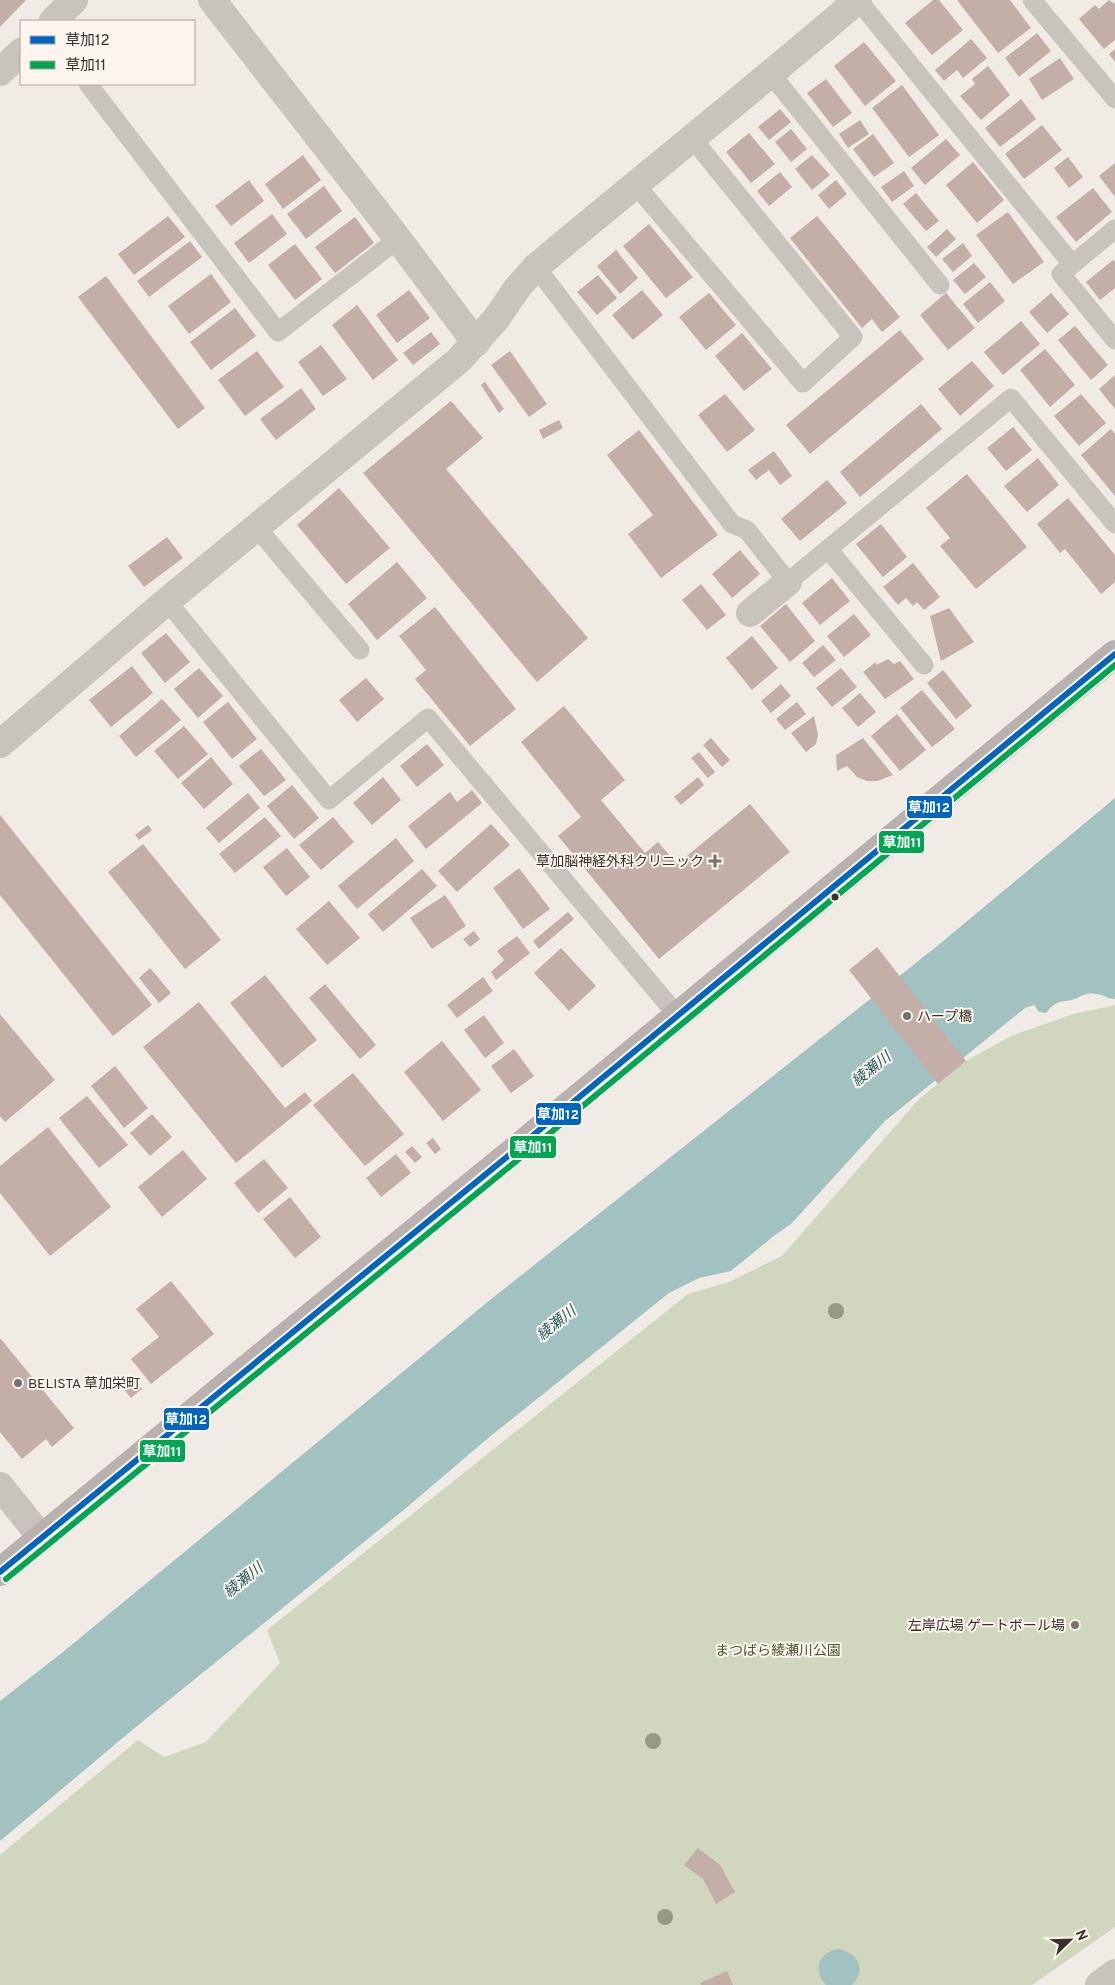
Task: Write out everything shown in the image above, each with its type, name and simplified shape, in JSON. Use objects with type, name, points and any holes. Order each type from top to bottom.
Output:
[{"type":"main road","points":[[0,1572],[283,1338],[514,1151],[1115,654]]},
{"type":"street","points":[[54,20],[74,0]]},
{"type":"street","points":[[212,0],[398,239],[476,343]]},
{"type":"street","points":[[0,744],[167,601],[459,360],[496,319],[518,286],[536,266],[771,74],[858,0]]},
{"type":"street","points":[[0,72],[20,53]]},
{"type":"street","points":[[750,613],[788,582]]},
{"type":"street","points":[[0,1486],[42,1538]]},
{"type":"street","points":[[1100,1985],[1115,1973]]},
{"type":"lane","points":[[858,0],[1072,264]]},
{"type":"lane","points":[[1032,0],[1115,100]]},
{"type":"lane","points":[[771,74],[940,285]]},
{"type":"lane","points":[[89,85],[278,332],[398,239]]},
{"type":"lane","points":[[635,184],[803,383],[853,337],[692,138]]},
{"type":"lane","points":[[1115,229],[1062,274],[1115,340]]},
{"type":"lane","points":[[536,266],[732,524],[747,530],[788,582],[1011,398],[1115,524]]},
{"type":"lane","points":[[257,528],[360,650]]},
{"type":"lane","points":[[828,549],[924,665]]},
{"type":"lane","points":[[167,601],[329,800],[428,718],[678,1015]]},
{"type":"green space","name":"まつばら綾瀬川公園","points":[[1115,1005],[1115,1927],[1032,1985],[0,1985],[0,1855],[138,1740],[164,1757],[206,1742],[280,1663],[267,1630],[688,1294],[729,1282],[782,1256],[919,1099],[966,1061],[1011,1036],[1073,1014]]},
{"type":"water","name":"綾瀬川","points":[[1115,798],[1115,999],[1091,993],[1058,1003],[1046,1013],[1039,1012],[1034,1005],[1025,1008],[885,1121],[791,1224],[731,1271],[699,1278],[669,1293],[487,1439],[406,1508],[137,1726],[0,1841],[0,1701],[63,1652],[490,1300],[936,947]]},
{"type":"water","points":[[838,1949],[851,1954],[858,1962],[859,1973],[852,1985],[826,1985],[819,1973],[822,1958],[831,1951]]},
{"type":"building","points":[[0,0],[26,0],[0,27]]},
{"type":"building","points":[[933,0],[939,0],[963,30],[932,55],[905,23]]},
{"type":"building","points":[[957,0],[1010,0],[1031,28],[998,53]]},
{"type":"building","points":[[1109,0],[1115,4],[1115,40],[1104,49],[1079,19],[1095,5],[1099,9]]},
{"type":"building","points":[[1037,33],[1051,51],[1019,77],[1005,58]]},
{"type":"building","points":[[971,39],[987,58],[963,78],[957,70],[944,81],[935,70]]},
{"type":"building","points":[[864,42],[896,81],[865,106],[834,66]]},
{"type":"building","points":[[1115,49],[1115,62],[1109,54]]},
{"type":"building","points":[[1060,58],[1074,79],[1042,100],[1029,79]]},
{"type":"building","points":[[988,66],[1010,95],[981,120],[960,96],[975,84],[972,79]]},
{"type":"building","points":[[826,79],[852,113],[833,127],[807,93]]},
{"type":"building","points":[[902,85],[939,135],[909,157],[872,108]]},
{"type":"building","points":[[1021,99],[1036,119],[1000,147],[985,128]]},
{"type":"building","points":[[780,109],[791,122],[769,140],[758,127]]},
{"type":"building","points":[[860,120],[869,134],[848,148],[839,134]]},
{"type":"building","points":[[1042,125],[1062,150],[1024,179],[1005,154]]},
{"type":"building","points":[[791,129],[807,149],[791,162],[775,142]]},
{"type":"building","points":[[749,133],[775,164],[751,183],[726,152]]},
{"type":"building","points":[[873,134],[894,163],[874,177],[853,149]]},
{"type":"building","points":[[946,139],[960,155],[925,185],[911,168]]},
{"type":"building","points":[[303,155],[321,180],[283,209],[265,184]]},
{"type":"building","points":[[812,155],[830,175],[812,190],[795,169]]},
{"type":"building","points":[[1068,157],[1083,177],[1069,188],[1054,168]]},
{"type":"building","points":[[973,162],[1004,200],[977,223],[946,185]]},
{"type":"building","points":[[1115,163],[1115,197],[1099,176]]},
{"type":"building","points":[[904,171],[914,186],[892,202],[881,187]]},
{"type":"building","points":[[780,172],[792,187],[769,206],[757,191]]},
{"type":"building","points":[[249,180],[264,201],[231,226],[215,206]]},
{"type":"building","points":[[836,180],[847,194],[829,209],[818,195]]},
{"type":"building","points":[[324,186],[342,211],[306,239],[287,214]]},
{"type":"building","points":[[1093,188],[1112,212],[1076,242],[1056,217]]},
{"type":"building","points":[[916,193],[939,221],[926,231],[903,204]]},
{"type":"building","points":[[1008,212],[1044,262],[1013,284],[976,235]]},
{"type":"building","points":[[272,214],[287,234],[249,263],[234,243]]},
{"type":"building","points":[[168,216],[185,237],[134,275],[118,254]]},
{"type":"building","points":[[817,216],[900,317],[882,332],[872,319],[862,328],[790,238]]},
{"type":"building","points":[[355,217],[374,243],[335,273],[315,247]]},
{"type":"building","points":[[649,224],[693,277],[666,298],[623,246]]},
{"type":"building","points":[[947,229],[956,239],[936,257],[927,247]]},
{"type":"building","points":[[190,241],[202,257],[149,297],[137,281]]},
{"type":"building","points":[[963,243],[972,256],[953,272],[942,259]]},
{"type":"building","points":[[295,244],[322,279],[295,300],[268,265]]},
{"type":"building","points":[[616,250],[638,278],[620,294],[597,266]]},
{"type":"building","points":[[1113,260],[1115,262],[1115,288],[1100,300],[1086,282]]},
{"type":"building","points":[[974,263],[986,277],[965,294],[953,280]]},
{"type":"building","points":[[211,274],[231,302],[189,334],[168,306]]},
{"type":"building","points":[[598,275],[617,298],[597,315],[577,292]]},
{"type":"building","points":[[106,276],[205,408],[178,429],[78,297]]},
{"type":"building","points":[[990,282],[1005,301],[978,323],[963,304]]},
{"type":"building","points":[[409,290],[430,318],[397,343],[376,315]]},
{"type":"building","points":[[642,290],[663,315],[633,340],[612,315]]},
{"type":"building","points":[[709,293],[736,325],[706,350],[679,317]]},
{"type":"building","points":[[946,293],[975,328],[948,350],[920,315]]},
{"type":"building","points":[[1051,293],[1069,314],[1047,333],[1029,312]]},
{"type":"building","points":[[357,305],[398,360],[373,380],[332,325]]},
{"type":"building","points":[[235,308],[256,336],[211,370],[190,342]]},
{"type":"building","points":[[1021,321],[1040,344],[1003,375],[984,352]]},
{"type":"building","points":[[1075,326],[1108,365],[1091,380],[1058,340]]},
{"type":"building","points":[[900,330],[924,359],[810,454],[786,425]]},
{"type":"building","points":[[431,332],[440,344],[413,365],[403,353]]},
{"type":"building","points":[[742,333],[772,369],[744,391],[715,356]]},
{"type":"building","points":[[321,345],[347,379],[323,396],[298,362]]},
{"type":"building","points":[[1045,349],[1075,385],[1050,407],[1020,370]]},
{"type":"building","points":[[257,351],[284,387],[245,416],[218,380]]},
{"type":"building","points":[[510,351],[547,404],[529,417],[491,365]]},
{"type":"building","points":[[972,361],[994,386],[960,416],[938,389]]},
{"type":"building","points":[[1115,375],[1115,409],[1099,389]]},
{"type":"building","points":[[485,382],[504,409],[499,413],[481,385]]},
{"type":"building","points":[[301,388],[316,409],[276,440],[260,419]]},
{"type":"building","points":[[725,394],[755,430],[727,452],[698,415]]},
{"type":"building","points":[[1081,394],[1106,423],[1079,446],[1054,416]]},
{"type":"building","points":[[451,401],[483,438],[446,469],[588,638],[537,682],[363,473]]},
{"type":"building","points":[[921,404],[942,429],[860,497],[840,472]]},
{"type":"building","points":[[559,420],[563,428],[543,439],[539,430]]},
{"type":"building","points":[[1013,427],[1032,450],[1006,471],[987,448]]},
{"type":"building","points":[[1111,429],[1115,434],[1115,496],[1081,455]]},
{"type":"building","points":[[639,430],[718,535],[661,578],[628,534],[653,515],[607,455]]},
{"type":"building","points":[[774,451],[792,476],[780,485],[769,470],[756,480],[748,470]]},
{"type":"building","points":[[1038,458],[1059,485],[1027,512],[1004,486]]},
{"type":"building","points":[[967,474],[1027,547],[976,589],[940,546],[950,538],[926,508]]},
{"type":"building","points":[[827,480],[847,503],[800,541],[781,519]]},
{"type":"building","points":[[339,488],[390,548],[346,584],[297,525]]},
{"type":"building","points":[[1068,498],[1115,555],[1115,582],[1101,594],[1065,549],[1060,553],[1037,524]]},
{"type":"building","points":[[881,524],[907,557],[883,577],[856,544]]},
{"type":"building","points":[[167,537],[183,558],[144,587],[128,566]]},
{"type":"building","points":[[740,550],[760,574],[732,598],[712,574]]},
{"type":"building","points":[[397,562],[427,598],[377,640],[348,604]]},
{"type":"building","points":[[913,563],[940,597],[924,610],[917,602],[913,606],[906,598],[898,605],[883,587]]},
{"type":"building","points":[[832,578],[850,601],[820,625],[802,603]]},
{"type":"building","points":[[701,584],[726,615],[707,630],[682,600]]},
{"type":"building","points":[[786,604],[815,641],[790,662],[760,626]]},
{"type":"building","points":[[435,607],[516,709],[470,746],[415,679],[426,670],[399,636]]},
{"type":"building","points":[[949,608],[974,642],[941,661],[930,616]]},
{"type":"building","points":[[854,614],[871,635],[844,657],[827,636]]},
{"type":"building","points":[[166,633],[190,662],[165,683],[141,653]]},
{"type":"building","points":[[752,636],[778,668],[752,690],[726,658]]},
{"type":"building","points":[[823,645],[836,660],[814,677],[802,663]]},
{"type":"building","points":[[888,659],[894,664],[900,661],[914,679],[885,699],[863,672],[876,662],[876,665]]},
{"type":"building","points":[[132,666],[153,693],[111,727],[89,700]]},
{"type":"building","points":[[199,668],[223,696],[198,718],[174,689]]},
{"type":"building","points":[[841,668],[857,687],[832,707],[816,688]]},
{"type":"building","points":[[943,670],[972,706],[956,719],[927,683]]},
{"type":"building","points":[[366,678],[384,699],[357,722],[339,700]]},
{"type":"building","points":[[781,684],[791,696],[771,713],[761,701]]},
{"type":"building","points":[[922,690],[955,729],[932,747],[900,708]]},
{"type":"building","points":[[860,693],[876,712],[858,727],[842,708]]},
{"type":"building","points":[[162,699],[181,720],[136,757],[119,736]]},
{"type":"building","points":[[228,702],[257,739],[232,759],[203,722]]},
{"type":"building","points":[[797,702],[806,714],[785,730],[776,719]]},
{"type":"building","points":[[564,706],[625,780],[601,800],[645,853],[658,842],[677,864],[750,804],[790,852],[659,959],[558,836],[581,817],[521,742]]},
{"type":"building","points":[[897,714],[926,750],[900,771],[871,736]]},
{"type":"building","points":[[814,716],[818,735],[816,744],[806,752],[791,733]]},
{"type":"building","points":[[184,726],[208,754],[178,779],[154,751]]},
{"type":"building","points":[[711,738],[730,760],[722,767],[703,745]]},
{"type":"building","points":[[863,738],[893,775],[877,781],[867,781],[857,777],[847,766],[837,771],[836,755]]},
{"type":"building","points":[[427,744],[444,765],[417,787],[400,766]]},
{"type":"building","points":[[261,749],[286,780],[264,796],[239,766]]},
{"type":"building","points":[[699,752],[715,772],[708,778],[691,758]]},
{"type":"building","points":[[211,757],[233,784],[204,809],[181,783]]},
{"type":"building","points":[[383,777],[401,800],[372,825],[353,803]]},
{"type":"building","points":[[698,777],[704,785],[681,805],[674,797]]},
{"type":"building","points":[[292,785],[319,818],[294,839],[267,806]]},
{"type":"building","points":[[472,790],[482,803],[426,849],[408,826],[450,792],[457,802]]},
{"type":"building","points":[[248,793],[260,808],[219,843],[206,828]]},
{"type":"building","points":[[0,815],[152,1005],[113,1036],[0,895]]},
{"type":"building","points":[[265,817],[281,836],[235,873],[219,854]]},
{"type":"building","points":[[333,817],[354,842],[321,870],[299,845]]},
{"type":"building","points":[[491,824],[510,845],[457,892],[438,871]]},
{"type":"building","points":[[148,825],[152,830],[139,840],[135,835]]},
{"type":"building","points":[[396,838],[414,861],[357,909],[338,886]]},
{"type":"building","points":[[143,844],[221,940],[185,969],[108,872]]},
{"type":"building","points":[[287,848],[310,877],[286,896],[263,867]]},
{"type":"building","points":[[519,868],[550,909],[523,929],[493,888]]},
{"type":"building","points":[[422,869],[437,886],[383,932],[368,914]]},
{"type":"building","points":[[445,895],[466,926],[432,949],[410,918]]},
{"type":"building","points":[[329,901],[360,938],[327,965],[296,929]]},
{"type":"building","points":[[568,912],[574,919],[539,949],[533,941]]},
{"type":"building","points":[[474,931],[480,939],[470,947],[463,939]]},
{"type":"building","points":[[517,936],[530,953],[496,980],[491,972],[504,960],[497,951]]},
{"type":"building","name":"ハープ橋","points":[[877,947],[966,1061],[938,1084],[849,970]]},
{"type":"building","points":[[561,948],[596,986],[569,1011],[534,973]]},
{"type":"building","points":[[150,968],[171,993],[159,1003],[139,978]]},
{"type":"building","points":[[265,975],[317,1040],[282,1068],[230,1003]]},
{"type":"building","points":[[483,977],[493,991],[457,1018],[447,1005]]},
{"type":"building","points":[[325,984],[376,1045],[360,1059],[309,998]]},
{"type":"building","points":[[199,1002],[285,1108],[305,1092],[312,1101],[236,1163],[143,1047]]},
{"type":"building","points":[[0,1014],[55,1080],[5,1122],[0,1116]]},
{"type":"building","points":[[484,1015],[504,1043],[485,1058],[464,1030]]},
{"type":"building","points":[[442,1041],[481,1090],[443,1121],[404,1072]]},
{"type":"building","points":[[514,1049],[534,1076],[511,1093],[491,1066]]},
{"type":"building","points":[[115,1066],[148,1108],[124,1128],[91,1086]]},
{"type":"building","points":[[353,1073],[404,1134],[365,1166],[313,1105]]},
{"type":"building","points":[[87,1096],[128,1145],[99,1168],[59,1118]]},
{"type":"building","points":[[152,1114],[172,1137],[150,1156],[130,1133]]},
{"type":"building","points":[[48,1127],[111,1207],[50,1256],[0,1193],[0,1166]]},
{"type":"building","points":[[433,1138],[441,1149],[435,1154],[426,1143]]},
{"type":"building","points":[[412,1146],[422,1157],[415,1163],[405,1152]]},
{"type":"building","points":[[183,1150],[207,1179],[162,1217],[138,1187]]},
{"type":"building","points":[[396,1154],[411,1173],[381,1197],[366,1178]]},
{"type":"building","points":[[264,1159],[288,1188],[258,1213],[234,1183]]},
{"type":"building","points":[[290,1197],[321,1237],[295,1258],[263,1219]]},
{"type":"building","points":[[171,1281],[214,1334],[151,1384],[131,1359],[159,1337],[136,1309]]},
{"type":"building","name":"BELISTA 草加栄町","points":[[0,1338],[74,1428],[52,1447],[46,1439],[22,1459],[0,1432]]},
{"type":"building","points":[[132,1377],[142,1389],[131,1398],[121,1386]]},
{"type":"building","points":[[698,1848],[720,1865],[735,1892],[716,1904],[703,1879],[684,1865]]},
{"type":"building","points":[[727,1971],[733,1985],[701,1985],[700,1983]]},
{"type":"transit line","name":"草加12","points":[[0,1572],[514,1151],[1115,654]]},
{"type":"transit line","name":"草加11","points":[[6,1579],[520,1158],[1115,665]]},
{"type":"place","name":"草加脳神経外科クリニック","points":[[715,861]]},
{"type":"place","name":"ハープ橋","points":[[907,1016]]},
{"type":"place","name":"BELISTA 草加栄町","points":[[18,1383]]},
{"type":"place","name":"左岸広場 ゲートボール場","points":[[1075,1625]]}]
